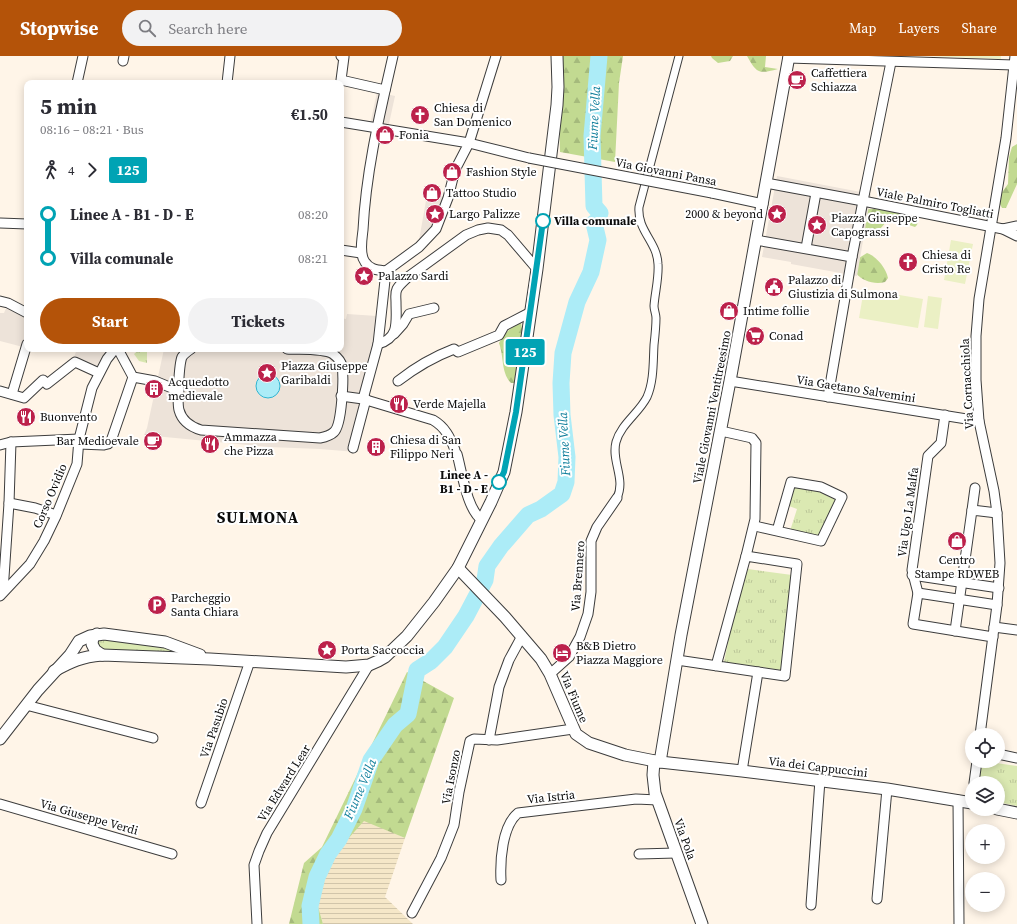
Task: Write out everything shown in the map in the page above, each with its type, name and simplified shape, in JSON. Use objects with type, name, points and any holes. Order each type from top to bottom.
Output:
[{"type":"street","points":[[78,80],[83,56]]},
{"type":"street","points":[[227,80],[230,56]]},
{"type":"street","points":[[341,56],[344,57],[341,80]]},
{"type":"street","points":[[393,56],[376,128],[366,192],[361,253],[364,262],[372,270],[386,271],[419,246],[436,229],[448,198],[455,170],[469,143],[496,56]]},
{"type":"street","points":[[54,672],[68,662],[90,656],[102,655],[170,657],[346,667],[369,664],[385,657],[407,636],[458,568],[501,479],[505,465],[516,412],[537,269],[556,112],[558,87],[557,56]]},
{"type":"street","points":[[617,498],[620,488],[620,480],[615,451],[616,442],[619,434],[641,407],[647,396],[651,385],[653,361],[656,318],[654,307],[658,261],[656,251],[639,220],[639,207],[679,56]]},
{"type":"street","points":[[788,57],[891,62],[1014,61]]},
{"type":"street","name":"Viale Giovanni Ventitreesimo","points":[[657,762],[721,431],[763,204],[788,57]]},
{"type":"street","name":"Via Cornacchiola","points":[[981,728],[999,588],[1000,563],[994,491],[979,421],[976,380],[976,336],[979,299],[1006,138],[1014,61]]},
{"type":"street","points":[[828,397],[862,201],[891,62]]},
{"type":"street","points":[[344,81],[385,90]]},
{"type":"street","name":"Via Giovanni Pansa","points":[[344,123],[469,143],[529,158],[763,204]]},
{"type":"street","points":[[766,183],[862,201]]},
{"type":"street","points":[[806,248],[816,193]]},
{"type":"street","name":"Viale Palmiro Togliatti","points":[[862,201],[991,226],[1003,229],[1017,236]]},
{"type":"street","points":[[0,223],[24,224]]},
{"type":"street","name":"Viale Palmiro Togliatti","points":[[1003,229],[1017,226]]},
{"type":"street","points":[[394,334],[396,319],[396,290],[408,277],[466,235],[488,228],[501,230],[508,234],[537,269]]},
{"type":"street","points":[[756,240],[852,257]]},
{"type":"street","points":[[344,250],[361,253]]},
{"type":"street","points":[[353,448],[378,344],[386,271]]},
{"type":"street","points":[[0,300],[24,311]]},
{"type":"street","points":[[378,344],[386,342],[404,324],[409,314],[434,308]]},
{"type":"street","points":[[398,381],[421,364],[440,354],[454,348],[458,352],[499,335],[504,326],[531,312]]},
{"type":"street","points":[[12,394],[25,352]]},
{"type":"street","name":"Corso Ovidio","points":[[1,594],[30,564],[44,541],[77,464],[79,441],[92,388],[107,359],[113,352]]},
{"type":"street","points":[[0,445],[11,442],[79,441],[104,446],[108,444],[111,441],[133,378],[118,352]]},
{"type":"street","points":[[188,352],[183,357],[180,365],[179,411],[185,421],[196,428],[320,438],[334,432],[338,426],[340,414],[342,375],[341,365],[333,354],[325,352]]},
{"type":"street","points":[[0,390],[24,398],[43,380],[47,384],[75,362],[99,373]]},
{"type":"street","points":[[133,378],[155,381],[179,391]]},
{"type":"street","name":"Via Gaetano Salvemini","points":[[730,381],[979,421]]},
{"type":"street","points":[[341,396],[364,399],[433,420],[441,425],[446,431],[456,452],[470,504],[477,517],[482,520]]},
{"type":"street","name":"Via Ugo La Malfa","points":[[918,593],[912,575],[912,570],[928,456],[941,442],[944,416]]},
{"type":"street","points":[[716,666],[754,526],[756,505],[756,443],[752,438],[721,431]]},
{"type":"street","points":[[1,594],[9,503],[11,442]]},
{"type":"street","points":[[754,526],[821,541],[842,497],[821,487],[791,482],[777,531]]},
{"type":"street","points":[[955,631],[975,488]]},
{"type":"street","name":"Via Brennero","points":[[550,674],[569,657],[580,637],[588,614],[591,592],[591,542],[597,527],[617,498]]},
{"type":"street","points":[[9,503],[35,508],[56,515]]},
{"type":"street","points":[[972,510],[997,513]]},
{"type":"street","points":[[677,660],[786,676],[797,564],[746,556]]},
{"type":"street","name":"Via Fiume","points":[[458,568],[505,617],[541,659],[550,674],[573,729],[580,737],[589,743],[620,753],[657,762]]},
{"type":"street","points":[[912,575],[999,588]]},
{"type":"street","points":[[993,637],[913,624],[918,593],[997,605]]},
{"type":"street","points":[[994,627],[1017,630]]},
{"type":"street","points":[[97,634],[93,637],[92,644],[95,650],[102,655]]},
{"type":"street","points":[[0,739],[26,705],[70,655],[79,641],[84,638],[97,634],[156,640],[210,659]]},
{"type":"street","points":[[489,740],[499,687],[522,636]]},
{"type":"street","points":[[170,657],[178,653],[181,648]]},
{"type":"street","name":"Via Pasubio","points":[[201,803],[250,661]]},
{"type":"street","name":"Via Edward Lear","points":[[257,924],[254,865],[258,851],[267,833],[369,664]]},
{"type":"street","points":[[742,771],[758,672]]},
{"type":"street","points":[[26,705],[153,738]]},
{"type":"street","name":"Via Isonzo","points":[[412,913],[441,858],[454,824],[470,741],[474,739],[489,740],[573,729]]},
{"type":"street","points":[[1005,755],[1017,758]]},
{"type":"street","name":"Via dei Cappuccini","points":[[657,762],[820,780],[965,800]]},
{"type":"street","name":"Via Pola","points":[[657,762],[654,781],[658,800],[702,924]]},
{"type":"street","points":[[811,905],[820,780]]},
{"type":"street","points":[[877,899],[887,789]]},
{"type":"street","name":"Via Istria","points":[[501,880],[503,848],[509,826],[513,818],[518,814],[636,799],[658,800]]},
{"type":"street","points":[[958,800],[959,924]]},
{"type":"street","name":"Via Giuseppe Verdi","points":[[0,804],[172,854]]},
{"type":"street","points":[[1005,811],[1017,813]]},
{"type":"street","points":[[639,854],[676,853]]},
{"type":"shaded area","points":[[377,92],[395,96],[387,133],[369,130]]},
{"type":"shaded area","name":"Piazza Giuseppe Capograssi","points":[[777,176],[871,194],[857,276],[762,257]]},
{"type":"shaded area","name":"Largo Palizze","points":[[427,195],[450,197],[441,230],[420,248],[418,246]]},
{"type":"shaded area","points":[[7,306],[24,312],[24,347],[0,341],[0,313],[4,313]]},
{"type":"shaded area","name":"Piazza Giuseppe Garibaldi","points":[[347,314],[377,316],[368,397],[356,452],[269,447],[144,435],[147,428],[163,352],[344,352],[344,319],[346,319]]},
{"type":"shaded area","points":[[76,352],[108,352],[95,373],[72,363]]},
{"type":"shaded area","points":[[364,820],[405,838],[385,897],[413,924],[323,924],[317,903],[328,868],[339,849]]},
{"type":"green space","points":[[558,56],[623,56],[619,83],[615,162],[560,152]]},
{"type":"green space","points":[[711,56],[733,56],[730,61],[718,63]]},
{"type":"green space","points":[[747,56],[766,56],[765,67],[778,69],[767,72],[759,71],[753,66]]},
{"type":"green space","points":[[929,56],[1001,56],[1001,59]]},
{"type":"green space","points":[[1017,144],[1017,184],[1006,208],[1002,208],[999,202],[1000,195],[1008,184],[1009,157],[1012,147]]},
{"type":"green space","points":[[866,209],[877,209],[914,216],[918,221],[917,225],[915,227],[894,220],[887,221],[874,236],[868,235],[863,231]]},
{"type":"green space","points":[[951,240],[973,244],[965,284],[944,280]]},
{"type":"green space","points":[[867,253],[874,257],[883,266],[888,278],[885,282],[869,282],[856,273],[859,258]]},
{"type":"green space","points":[[864,289],[923,299],[918,328],[859,318]]},
{"type":"green space","points":[[928,296],[942,298],[938,329],[924,327]]},
{"type":"green space","points":[[521,323],[523,334],[514,383],[511,383],[504,369],[499,343],[508,331]]},
{"type":"green space","points":[[136,352],[147,352],[147,363],[139,361],[134,354]]},
{"type":"green space","points":[[794,487],[819,492],[836,500],[819,538],[790,531],[797,509],[789,506]]},
{"type":"green space","points":[[748,569],[792,575],[781,670],[724,662],[733,619]]},
{"type":"green space","points":[[98,639],[172,648],[174,652],[100,649],[96,643]]},
{"type":"green space","points":[[407,672],[454,698],[405,838],[364,821],[339,849],[328,868],[317,903],[323,924],[289,924],[304,863],[322,847]]},
{"type":"green space","points":[[1005,764],[1017,766],[1017,806],[1005,803],[1005,776],[980,776],[981,768],[1005,768]]},
{"type":"water","points":[[268,374],[277,377],[280,386],[277,395],[268,398],[259,395],[256,386],[259,377]]},
{"type":"waterway","name":"Fiume Vella","points":[[311,924],[310,906],[317,877],[328,854],[339,839],[354,809],[371,760],[395,725],[408,714],[417,670],[431,661],[445,647],[466,616],[485,580],[487,566],[501,546],[528,515],[541,509],[562,494],[566,482],[567,457],[562,415],[561,383],[563,353],[577,302],[591,272],[598,240],[594,223],[598,220],[600,213],[594,206],[592,136],[599,56]]},
{"type":"bus line","name":"125","points":[[499,482],[504,472],[516,412],[543,221]]},
{"type":"place","name":"Caffettiera Schiazza","points":[[797,80]]},
{"type":"place","name":"Chiesa di San Domenico","points":[[420,115]]},
{"type":"place","name":"Fonia","points":[[385,135]]},
{"type":"place","name":"Fashion Style","points":[[452,172]]},
{"type":"place","name":"Tattoo Studio","points":[[432,193]]},
{"type":"place","name":"Largo Palizze","points":[[435,214]]},
{"type":"place","name":"2000 & beyond","points":[[777,214]]},
{"type":"place","name":"Villa comunale","points":[[543,221]]},
{"type":"place","name":"Piazza Giuseppe Capograssi","points":[[817,225]]},
{"type":"place","name":"Chiesa di Cristo Re","points":[[908,262]]},
{"type":"place","name":"Palazzo Sardi","points":[[364,276]]},
{"type":"place","name":"Palazzo di Giustizia di Sulmona","points":[[774,287]]},
{"type":"place","name":"Intime follie","points":[[729,311]]},
{"type":"place","name":"Conad","points":[[755,336]]},
{"type":"place","name":"Piazza Giuseppe Garibaldi","points":[[267,373]]},
{"type":"place","name":"Acquedotto medievale","points":[[154,389]]},
{"type":"place","name":"Verde Majella","points":[[399,404]]},
{"type":"place","name":"Buonvento","points":[[26,417]]},
{"type":"place","name":"Bar Medioevale","points":[[153,441]]},
{"type":"place","name":"Ammazza che Pizza","points":[[210,444]]},
{"type":"place","name":"Chiesa di San Filippo Neri","points":[[376,447]]},
{"type":"place","name":"Linee A - B1 - D - E","points":[[499,482]]},
{"type":"place","name":"Centro Stampe RDWEB","points":[[957,541]]},
{"type":"place","name":"Parcheggio Santa Chiara","points":[[157,605]]},
{"type":"place","name":"Porta Saccoccia","points":[[327,650]]},
{"type":"place","name":"B&B Dietro Piazza Maggiore","points":[[562,653]]},
{"type":"district","name":"SULMONA","points":[[258,517]]}]
